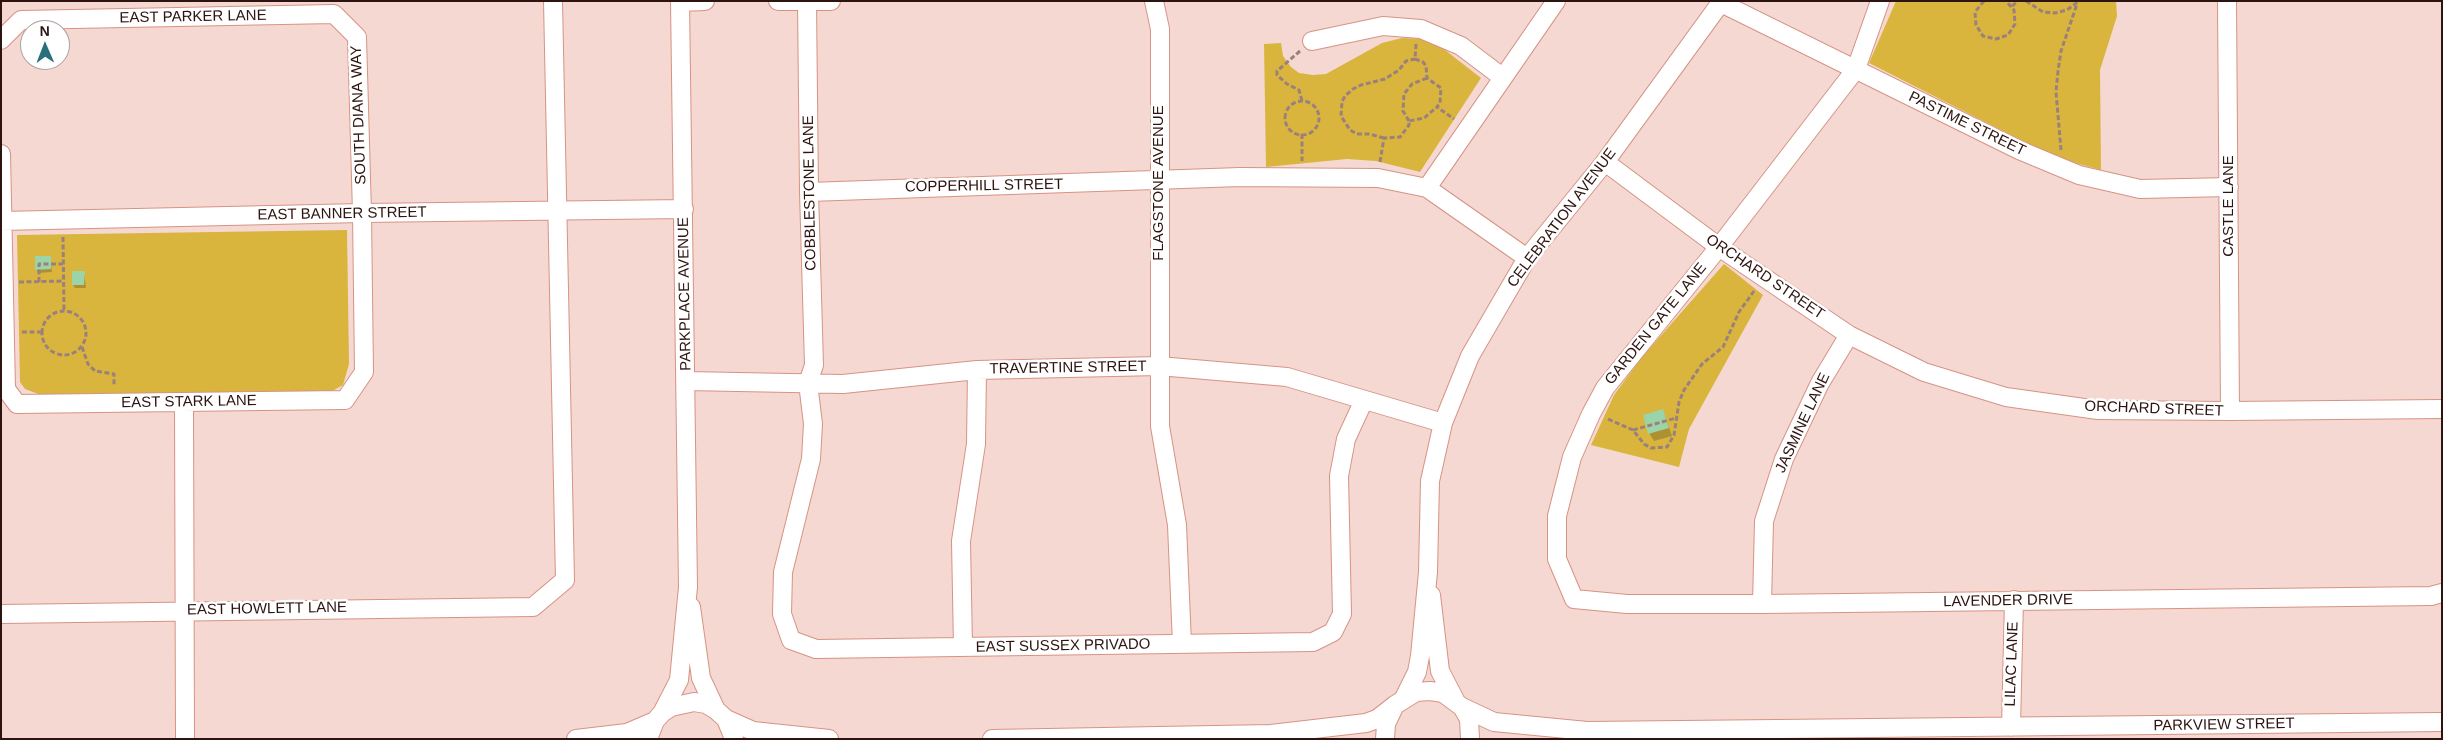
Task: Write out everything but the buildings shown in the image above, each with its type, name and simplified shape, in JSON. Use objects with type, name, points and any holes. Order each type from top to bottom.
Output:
[{"type":"street","points":[[553,1],[557,211]]},
{"type":"street","points":[[680,2],[705,1]]},
{"type":"street","points":[[778,1],[831,1]]},
{"type":"street","name":"COBBLESTONE LANE","points":[[808,1],[808,192],[814,365],[808,383]]},
{"type":"street","name":"FLAGSTONE AVENUE","points":[[1154,1],[1160,28],[1160,426],[1177,525],[1182,644]]},
{"type":"street","points":[[1527,258],[1427,188],[1556,1]]},
{"type":"street","name":"GARDEN GATE LANE","points":[[1574,599],[1557,559],[1557,516],[1572,457],[1591,414],[1605,388],[1719,246],[1856,70],[1880,1]]},
{"type":"street","name":"CASTLE LANE","points":[[2227,1],[2230,411]]},
{"type":"street","name":"PARKPLACE AVENUE","points":[[648,739],[678,680],[688,587],[680,2]]},
{"type":"street","name":"PASTIME STREET","points":[[1721,2],[2019,150],[2079,175],[2140,189],[2229,187]]},
{"type":"street","name":"CELEBRATION AVENUE","points":[[1385,739],[1386,724],[1417,672],[1428,572],[1430,481],[1443,423],[1470,356],[1527,258],[1605,162],[1721,2]]},
{"type":"street","name":"EAST PARKER LANE","points":[[1,40],[21,20],[334,14],[357,37]]},
{"type":"street","points":[[1312,41],[1383,26],[1417,28],[1461,46],[1502,77]]},
{"type":"street","name":"SOUTH DIANA WAY","points":[[357,37],[364,372]]},
{"type":"street","points":[[1,154],[5,282]]},
{"type":"street","name":"ORCHARD STREET","points":[[1605,162],[1719,246],[1849,335],[1924,372],[2006,397],[2098,410],[2442,409]]},
{"type":"street","name":"COPPERHILL STREET","points":[[808,192],[1159,182],[1240,177],[1378,178],[1427,188]]},
{"type":"street","name":"EAST BANNER STREET","points":[[3,221],[362,213],[684,209]]},
{"type":"street","name":"EAST HOWLETT LANE","points":[[1,614],[185,610],[532,607],[565,580],[557,211]]},
{"type":"street","name":"EAST STARK LANE","points":[[5,282],[6,389],[17,404],[345,400],[364,372]]},
{"type":"street","name":"JASMINE LANE","points":[[1762,604],[1764,521],[1784,459],[1820,383],[1849,335]]},
{"type":"street","name":"TRAVERTINE STREET","points":[[686,381],[843,384],[977,370],[1159,366],[1287,377],[1443,423]]},
{"type":"street","points":[[964,647],[961,541],[976,444],[977,370]]},
{"type":"street","name":"EAST SUSSEX PRIVADO","points":[[808,383],[813,424],[811,459],[783,572],[782,614],[791,640],[816,649],[1313,642],[1333,632],[1342,614],[1340,476],[1346,439],[1364,400]]},
{"type":"street","points":[[184,403],[185,739]]},
{"type":"street","name":"CELEBRATION AVENUE","points":[[1428,572],[1440,671],[1469,719],[1470,739]]},
{"type":"street","name":"PARKPLACE AVENUE","points":[[688,587],[700,678],[734,739]]},
{"type":"street","name":"LAVENDER DRIVE","points":[[1574,599],[1627,604],[1762,604],[2431,596],[2442,593]]},
{"type":"street","name":"LILAC LANE","points":[[2010,727],[2014,600]]},
{"type":"street","name":"PARKVIEW STREET","points":[[1400,702],[1416,692],[1430,691],[1443,693],[1459,704],[1494,722],[1587,731],[1782,734],[2010,727],[2178,732],[2442,722]]},
{"type":"street","points":[[992,739],[1272,734],[1366,723],[1377,720],[1400,702]]},
{"type":"street","points":[[576,739],[627,732],[658,717],[671,706],[682,703],[706,704],[753,731],[829,739]]},
{"type":"street","name":"PARKVIEW STREET","points":[[1542,739],[1587,731]]},
{"type":"street","points":[[1272,734],[1302,739]]},
{"type":"path","points":[[1984,1],[1978,6],[1974,19],[1979,31],[1989,39],[2002,38],[2013,30],[2016,17],[2012,6],[2006,1]]},
{"type":"path","points":[[2012,6],[2018,1]]},
{"type":"path","points":[[2026,1],[2043,12],[2055,13],[2067,10],[2078,3]]},
{"type":"path","points":[[2057,166],[2062,146],[2057,113],[2058,71],[2061,51],[2078,3]]},
{"type":"path","points":[[1415,59],[1417,28]]},
{"type":"path","points":[[1302,101],[1300,90],[1280,79],[1277,71],[1312,41]]},
{"type":"path","points":[[1409,120],[1416,121],[1424,118],[1440,102],[1441,88],[1427,78],[1426,66],[1423,62],[1415,59],[1406,61],[1399,70],[1385,79],[1353,89],[1345,96],[1342,102],[1341,116],[1350,130],[1357,134],[1369,134],[1384,138],[1400,137],[1409,125],[1409,120],[1403,111],[1404,94],[1412,84],[1427,78]]},
{"type":"path","points":[[1302,101],[1315,107],[1319,116],[1316,127],[1308,134],[1302,134],[1291,130],[1286,121],[1286,115],[1291,106],[1302,101]]},
{"type":"path","points":[[1437,107],[1467,128]]},
{"type":"path","points":[[1302,134],[1302,178]]},
{"type":"path","points":[[1378,178],[1384,138]]},
{"type":"path","points":[[63,220],[64,311]]},
{"type":"path","points":[[39,282],[39,264],[63,264]]},
{"type":"path","points":[[1591,414],[1621,423],[1633,430],[1644,444],[1651,448],[1667,447],[1674,436],[1676,418],[1684,390],[1702,364],[1723,347],[1739,312],[1764,277]]},
{"type":"path","points":[[5,282],[63,281]]},
{"type":"path","points":[[64,311],[71,312],[82,321],[86,335],[82,346],[74,353],[60,355],[47,349],[43,342],[42,332],[45,321],[50,316],[64,311]]},
{"type":"path","points":[[82,346],[88,364],[95,371],[114,374],[114,403]]},
{"type":"path","points":[[1633,430],[1676,418]]},
{"type":"shaded area","points":[[1896,1],[2116,1],[2117,16],[2100,70],[2101,170],[2054,157],[1869,63]]},
{"type":"shaded area","points":[[1402,38],[1426,39],[1445,50],[1481,78],[1420,172],[1376,161],[1347,159],[1266,167],[1264,44],[1281,43],[1283,56],[1291,67],[1299,73],[1313,75],[1326,74],[1382,43]]},
{"type":"shaded area","points":[[347,230],[349,364],[343,385],[334,390],[325,392],[41,395],[25,389],[20,382],[17,235]]},
{"type":"shaded area","points":[[1724,264],[1763,295],[1689,429],[1679,467],[1591,445],[1614,395],[1642,357]]}]
